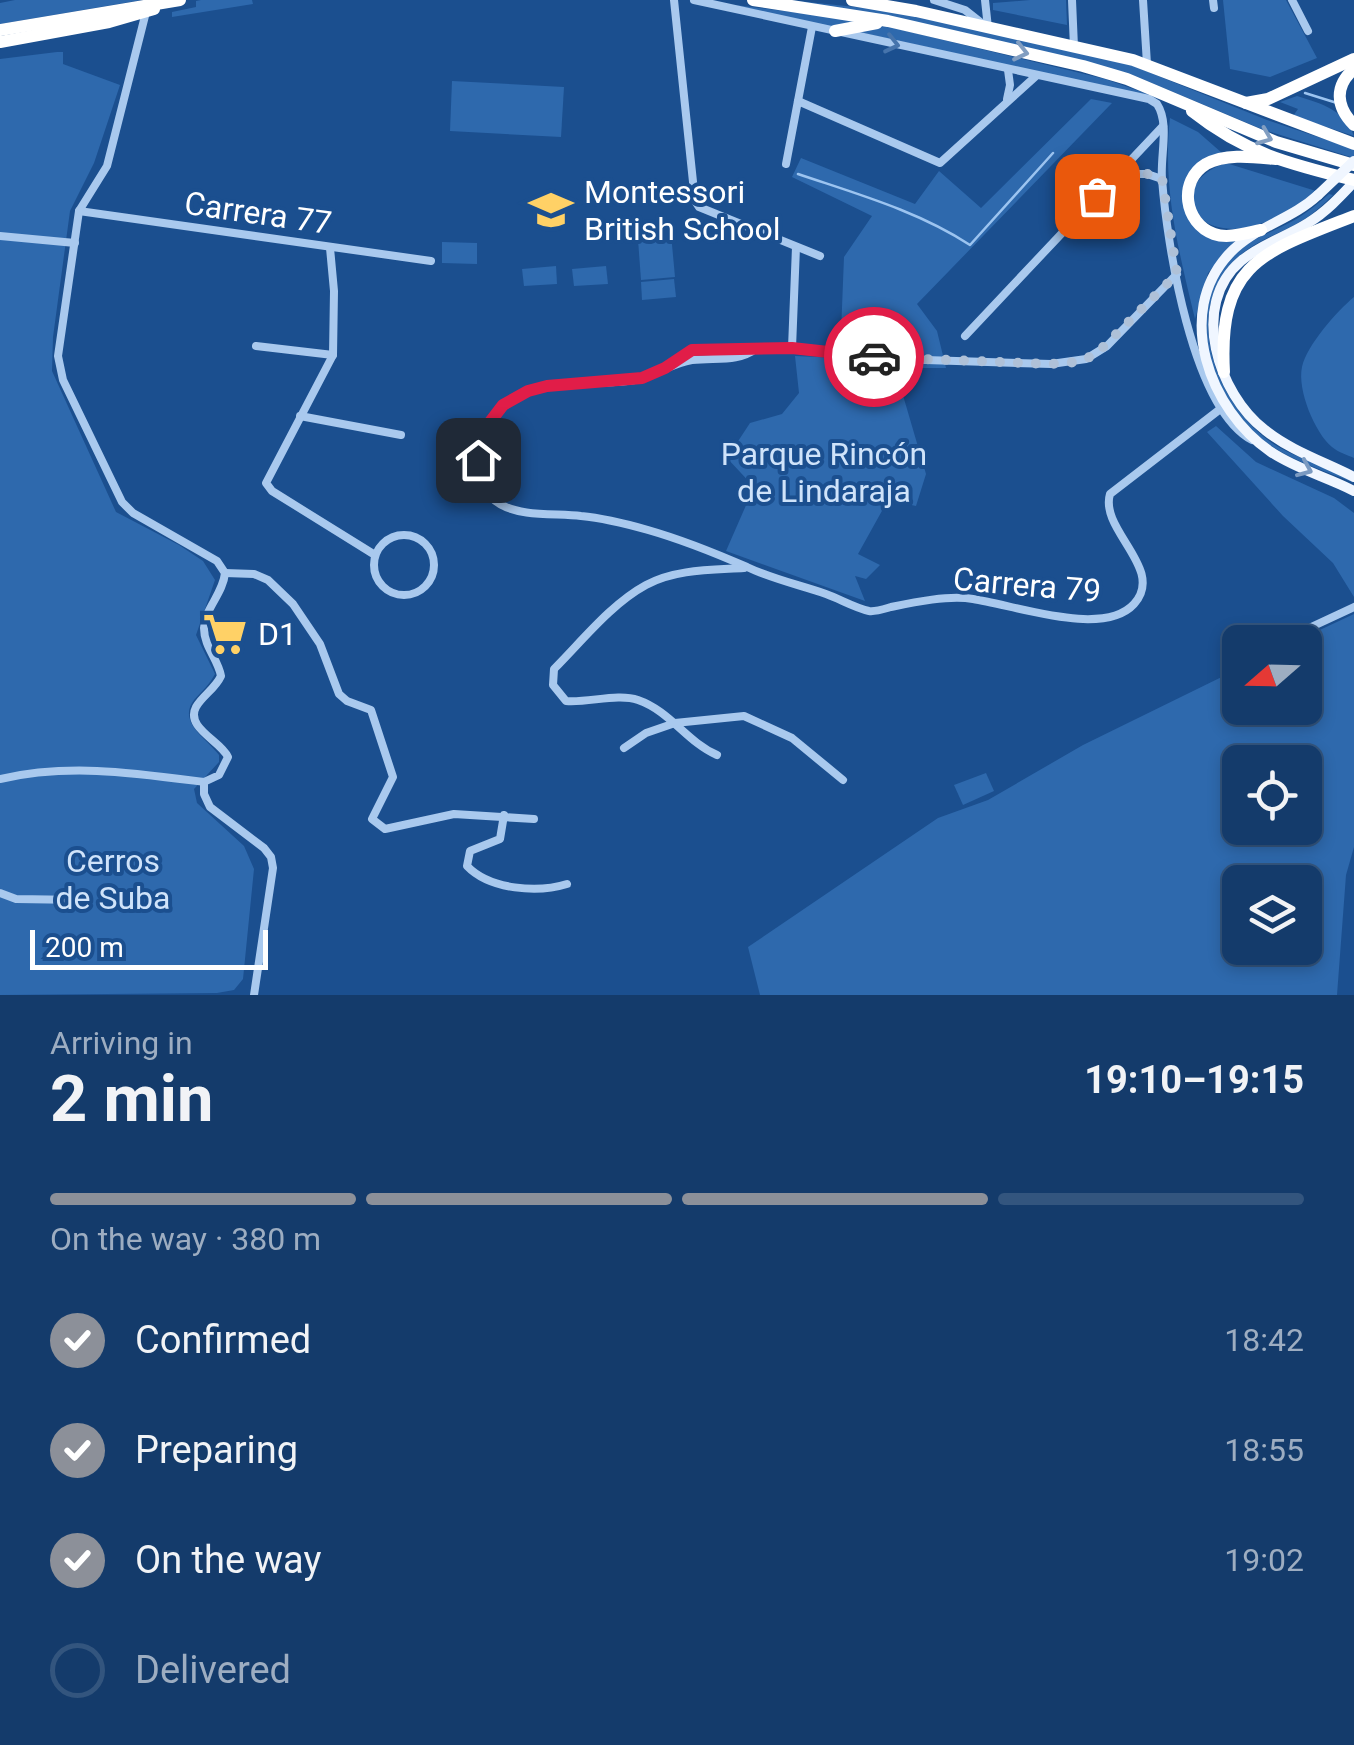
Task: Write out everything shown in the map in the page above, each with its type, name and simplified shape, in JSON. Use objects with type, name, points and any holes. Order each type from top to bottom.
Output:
[{"type":"highway","points":[[754,0],[888,21],[1106,72],[1276,142],[1354,165]]},
{"type":"highway","points":[[852,0],[1147,64],[1354,144]]},
{"type":"highway","points":[[0,42],[146,12],[175,1]]},
{"type":"highway","points":[[0,30],[175,1]]},
{"type":"highway","points":[[835,31],[888,21]]},
{"type":"highway","points":[[1243,103],[1268,99],[1354,59]]},
{"type":"highway","points":[[1354,69],[1340,88],[1342,108],[1354,124]]},
{"type":"highway","points":[[1178,101],[1225,136],[1276,159],[1354,181]]},
{"type":"highway","points":[[1261,230],[1227,236],[1214,234],[1194,218],[1188,193],[1194,176],[1210,162],[1238,157],[1276,159]]},
{"type":"highway","points":[[1224,372],[1224,319],[1242,277],[1269,254],[1354,216]]},
{"type":"main road","points":[[1354,165],[1298,213],[1238,245],[1216,269],[1200,319],[1202,346],[1219,393],[1244,428],[1278,457],[1354,491]]},
{"type":"main road","points":[[1354,181],[1308,224],[1250,254],[1228,276],[1220,291],[1213,324],[1224,372],[1245,411],[1267,432],[1354,476]]},
{"type":"street","points":[[674,0],[695,201],[699,207],[820,256]]},
{"type":"street","points":[[694,0],[1148,100],[1160,108],[1162,178],[1177,274],[1196,350],[1219,410],[1236,430],[1260,444]]},
{"type":"street","points":[[934,0],[972,14],[988,28]]},
{"type":"street","points":[[985,0],[988,28]]},
{"type":"street","points":[[1072,0],[1074,47]]},
{"type":"street","points":[[1143,0],[1147,64]]},
{"type":"street","points":[[1292,0],[1308,31]]},
{"type":"street","points":[[146,12],[105,172],[79,211],[58,356],[63,380],[122,502],[133,513],[216,561],[225,573]]},
{"type":"street","points":[[786,164],[812,27]]},
{"type":"street","points":[[1005,103],[1010,90],[1008,70]]},
{"type":"street","points":[[798,101],[940,163],[1036,76]]},
{"type":"street","points":[[966,336],[1163,126]]},
{"type":"street","points":[[1118,174],[1162,178]]},
{"type":"street","name":"Carrera 77","points":[[79,211],[431,261]]},
{"type":"street","points":[[0,236],[75,243]]},
{"type":"street","points":[[796,247],[792,348],[938,361],[1077,362],[1107,346],[1177,274]]},
{"type":"street","points":[[330,248],[335,308],[333,355],[266,483],[272,491],[375,555]]},
{"type":"street","points":[[256,346],[333,355]]},
{"type":"street","name":"Carrera 79","points":[[792,348],[687,356],[634,380],[547,386],[528,391],[503,405],[487,426],[478,476],[487,493],[501,505],[532,512],[587,516],[648,530],[871,612],[968,598],[1050,615],[1105,620],[1127,610],[1139,598],[1142,577],[1110,512],[1110,494],[1219,410]]},
{"type":"street","points":[[300,416],[402,434]]},
{"type":"street","points":[[406,534],[431,550],[434,570],[417,593],[400,595],[378,582],[375,555],[387,539],[406,534]]},
{"type":"street","points":[[716,755],[699,748],[675,722],[637,699],[566,701],[553,685],[554,668],[629,596],[648,583],[690,571],[749,568]]},
{"type":"street","points":[[0,779],[31,772],[103,769],[204,782],[219,775],[228,757],[224,746],[194,720],[196,707],[221,676],[205,641],[204,622],[218,598],[225,573]]},
{"type":"street","points":[[225,573],[254,574],[268,580],[293,604],[320,644],[339,694],[371,710],[393,777],[374,811],[372,819],[376,825],[384,829],[454,814],[534,819]]},
{"type":"street","points":[[1315,625],[1354,607]]},
{"type":"street","points":[[624,748],[646,732],[675,722],[744,716],[792,738],[843,780]]},
{"type":"street","points":[[204,782],[210,807],[271,857],[273,868],[254,995]]},
{"type":"street","points":[[504,815],[500,839],[470,851],[467,866],[472,872],[502,884],[546,891],[567,884]]},
{"type":"street","points":[[0,893],[16,898],[81,900]]},
{"type":"green space","points":[[142,0],[0,24],[0,3]]},
{"type":"green space","points":[[252,0],[253,4],[172,17],[172,12],[196,7],[196,1]]},
{"type":"green space","points":[[789,0],[893,11],[1131,65],[1267,120],[1354,149],[1354,158],[1264,130],[1128,73]]},
{"type":"green space","points":[[1066,0],[1067,25],[993,10],[993,3]]},
{"type":"green space","points":[[1223,0],[1286,0],[1317,58],[1270,77],[1230,69]]},
{"type":"green space","points":[[735,5],[857,20],[836,29]]},
{"type":"green space","points":[[886,26],[1105,79],[1165,100],[854,31]]},
{"type":"green space","name":"Cerros de Suba","points":[[63,52],[63,64],[120,85],[94,163],[70,211],[52,371],[116,512],[203,561],[215,580],[196,635],[215,674],[194,700],[189,716],[219,755],[219,762],[194,789],[197,803],[244,846],[254,869],[243,979],[234,990],[217,993],[0,995],[0,59]]},
{"type":"green space","points":[[452,81],[564,87],[561,137],[450,131]]},
{"type":"green space","points":[[1297,96],[1338,114],[1354,136],[1293,116],[1298,109],[1280,102]]},
{"type":"green space","name":"Parque Rincón de Lindaraja","points":[[1091,99],[1112,103],[917,304],[937,331],[946,368],[895,368],[926,474],[916,506],[888,500],[858,554],[880,565],[866,579],[855,576],[865,601],[726,551],[754,487],[727,458],[750,423],[782,414],[799,393],[795,356],[840,358],[844,257],[872,216],[792,177],[801,158],[915,204],[939,171],[981,208]]},
{"type":"green space","points":[[1170,118],[1198,132],[1222,153],[1202,162],[1187,213],[1236,240],[1208,273],[1195,319],[1170,195]]},
{"type":"green space","points":[[1226,163],[1316,191],[1277,217],[1249,227],[1226,229],[1208,223],[1196,213],[1192,200],[1195,186],[1206,173]]},
{"type":"green space","points":[[1329,194],[1333,195],[1307,217],[1237,258],[1220,280],[1211,304],[1208,330],[1221,382],[1252,426],[1282,449],[1354,483],[1290,456],[1250,428],[1219,383],[1210,357],[1206,331],[1208,305],[1216,280],[1232,257],[1298,218]]},
{"type":"green space","points":[[670,223],[675,277],[641,280],[637,226]]},
{"type":"green space","points":[[442,242],[477,243],[477,264],[442,263]]},
{"type":"green space","points":[[556,266],[557,284],[524,286],[522,269]]},
{"type":"green space","points":[[606,266],[608,284],[574,286],[572,269]]},
{"type":"green space","points":[[674,279],[676,297],[642,300],[641,282]]},
{"type":"green space","points":[[1354,297],[1354,458],[1332,447],[1319,432],[1305,399],[1301,376],[1305,358],[1316,339]]},
{"type":"green space","points":[[1216,426],[1256,462],[1334,498],[1354,513],[1354,597],[1333,563],[1283,516],[1207,432]]},
{"type":"green space","points":[[1354,614],[1354,847],[1346,875],[1337,995],[760,995],[748,947],[938,818],[988,800],[1083,745],[1222,677],[1222,725],[1322,725],[1322,629]]},
{"type":"green space","points":[[986,773],[994,791],[963,805],[954,785]]},
{"type":"waterway","points":[[1305,93],[1337,103]]},
{"type":"waterway","points":[[798,174],[908,213],[970,245],[1053,153]]},
{"type":"way so far","points":[[874,357],[1051,364],[1077,362],[1095,355],[1177,274],[1162,178],[1118,174],[1097,196]]},
{"type":"place","name":"Montessori British School","points":[[551,210]]},
{"type":"place","name":"D1","points":[[225,634]]},
{"type":"route","points":[[478,460],[487,426],[503,405],[547,386],[651,376],[692,350],[792,348],[874,357]]}]
